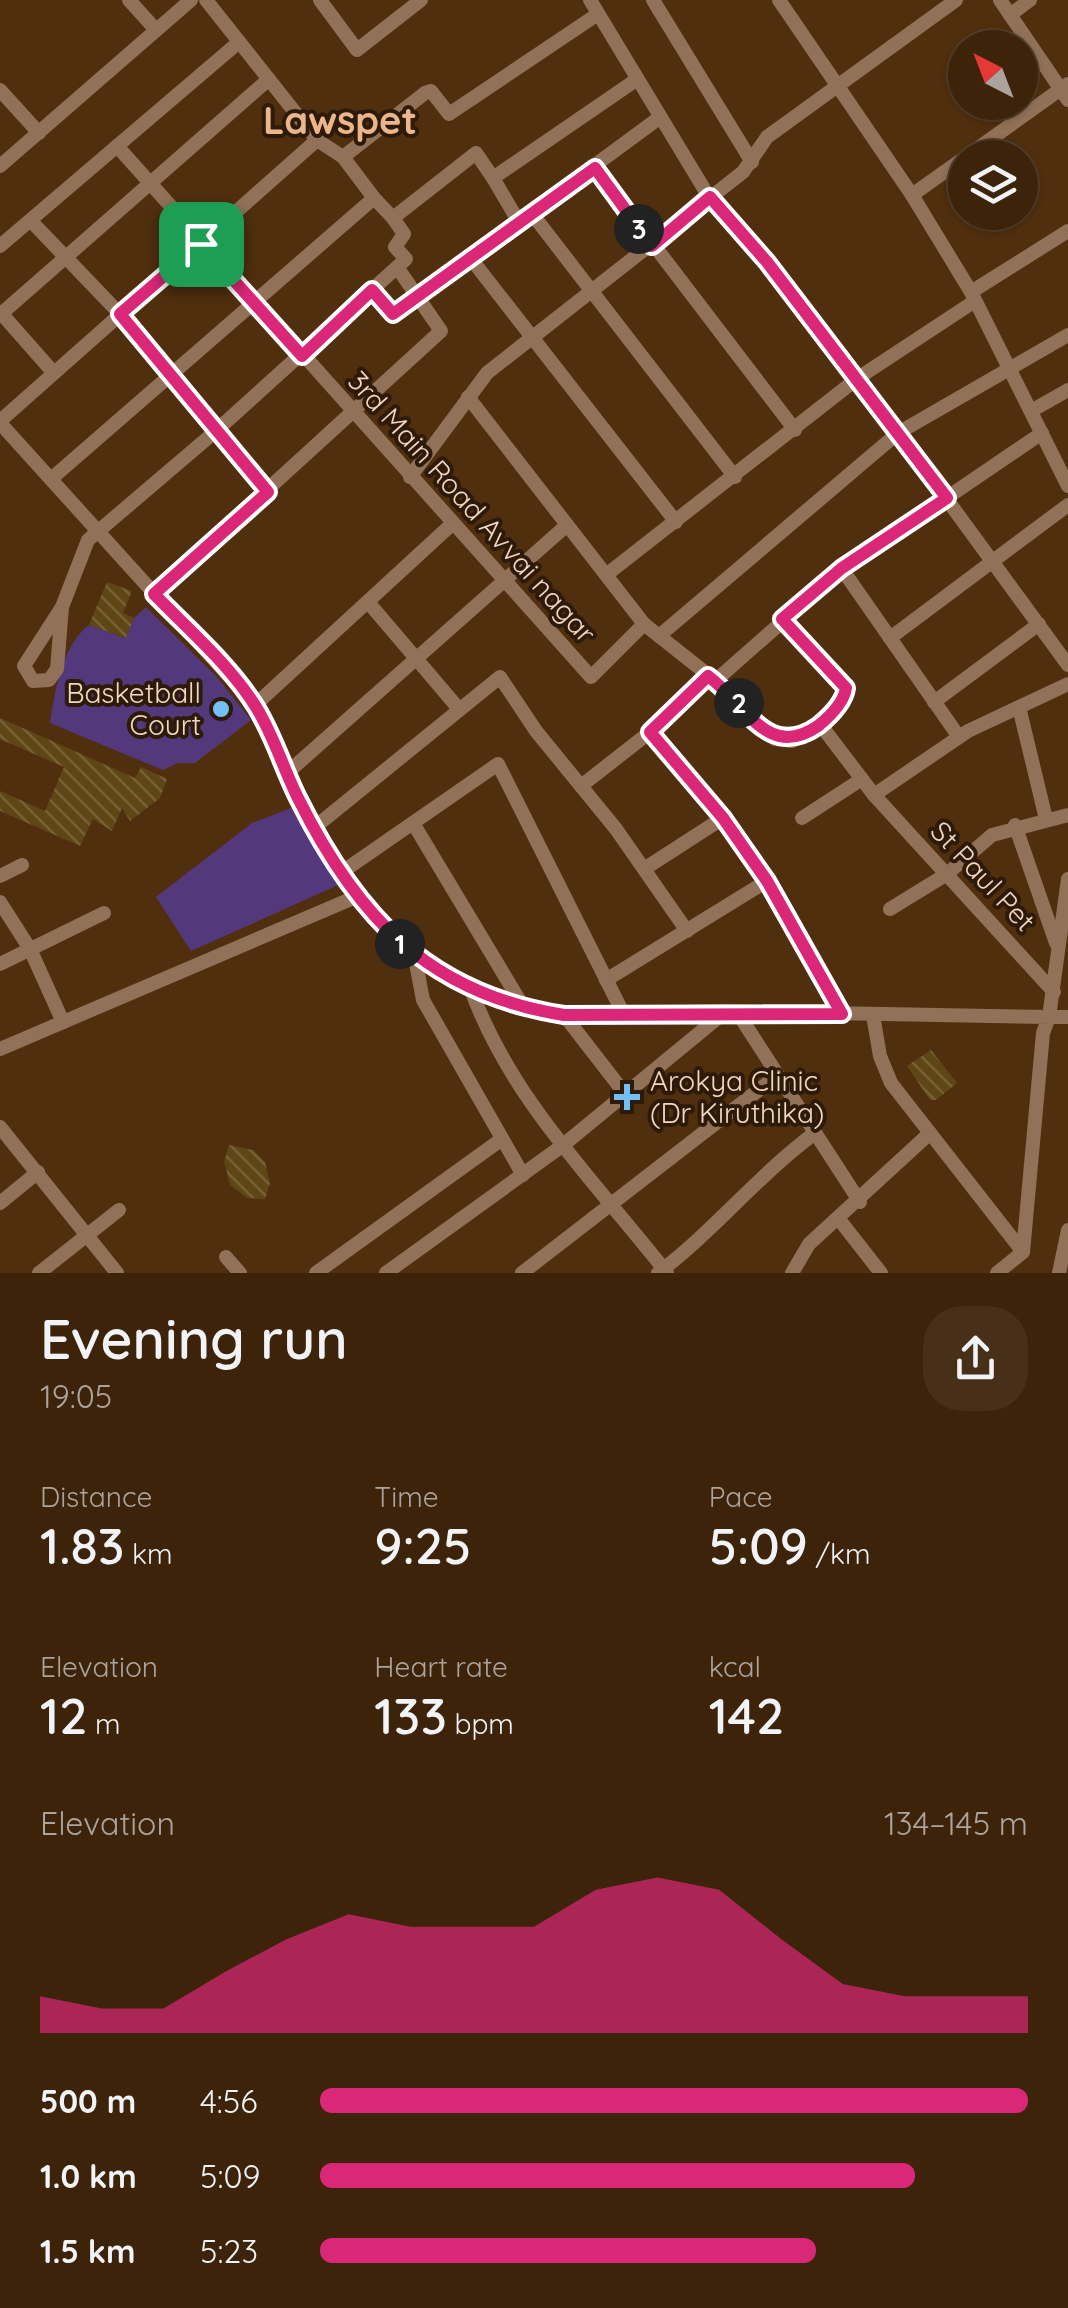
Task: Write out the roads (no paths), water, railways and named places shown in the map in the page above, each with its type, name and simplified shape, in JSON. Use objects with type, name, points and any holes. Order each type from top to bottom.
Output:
[{"type":"street","points":[[129,0],[156,30]]},
{"type":"street","points":[[0,166],[191,0]]},
{"type":"street","points":[[62,607],[58,669],[49,680],[33,681],[24,666],[62,607],[88,540],[302,356],[406,259],[396,247],[404,234],[392,218],[343,158],[316,140],[206,0]]},
{"type":"street","points":[[320,0],[357,50],[416,2]]},
{"type":"street","points":[[653,0],[752,162]]},
{"type":"street","points":[[779,0],[912,194],[973,296],[1068,486]]},
{"type":"street","points":[[410,477],[487,372],[652,246],[752,162],[767,137],[956,0]]},
{"type":"street","points":[[912,194],[1066,91],[1000,0]]},
{"type":"street","points":[[1010,15],[1030,0]]},
{"type":"street","points":[[343,158],[425,93],[431,92],[449,114],[594,7],[710,197],[858,378],[1068,665]]},
{"type":"street","points":[[0,246],[239,42]]},
{"type":"street","points":[[53,372],[1,313],[269,79]]},
{"type":"street","points":[[493,178],[636,80]]},
{"type":"street","points":[[0,90],[39,133]]},
{"type":"street","points":[[372,290],[393,314],[472,260],[659,118]]},
{"type":"street","points":[[316,140],[0,422],[255,705],[315,828],[358,896],[415,958],[470,987],[525,1009],[564,1015],[732,1011],[1068,1018]]},
{"type":"street","name":"3rd Main Road Avvai nagar","points":[[117,146],[591,677],[644,624]]},
{"type":"street","points":[[392,218],[476,154],[526,219],[592,293],[735,477]]},
{"type":"street","points":[[595,168],[794,430]]},
{"type":"street","points":[[51,479],[374,198]]},
{"type":"street","points":[[30,221],[120,314],[268,492]]},
{"type":"street","points":[[606,575],[858,378],[1068,231]]},
{"type":"street","points":[[472,260],[676,522]]},
{"type":"street","points":[[154,594],[441,331],[397,267]]},
{"type":"street","points":[[659,636],[898,432],[1068,335]]},
{"type":"street","points":[[1032,411],[1068,390]]},
{"type":"street","points":[[468,397],[644,624],[712,678],[775,738],[792,740],[820,724],[845,698],[846,688],[782,619]]},
{"type":"street","points":[[581,786],[842,568],[1042,434]]},
{"type":"street","points":[[890,638],[1068,505]]},
{"type":"street","points":[[255,705],[452,524]]},
{"type":"street","points":[[287,772],[502,578],[567,525]]},
{"type":"street","points":[[842,568],[959,737]]},
{"type":"street","points":[[368,602],[460,709]]},
{"type":"street","points":[[934,702],[1039,624]]},
{"type":"street","points":[[315,828],[500,677],[686,930]]},
{"type":"street","points":[[874,796],[959,737],[1068,684]]},
{"type":"street","points":[[1020,707],[1046,819]]},
{"type":"street","name":"St Paul Pet","points":[[820,724],[874,796],[1054,992]]},
{"type":"street","points":[[650,732],[723,818],[767,881],[842,1014]]},
{"type":"street","points":[[342,872],[498,764],[622,1011]]},
{"type":"street","points":[[802,818],[862,779]]},
{"type":"street","points":[[890,909],[947,874],[992,835],[1068,815]]},
{"type":"street","points":[[644,869],[723,818]]},
{"type":"street","points":[[413,823],[525,1009]]},
{"type":"street","points":[[1016,826],[1057,947]]},
{"type":"street","points":[[0,876],[22,865]]},
{"type":"street","points":[[997,1273],[1023,1252],[1043,1033],[1054,992],[1068,879]]},
{"type":"street","points":[[606,980],[767,881]]},
{"type":"street","points":[[0,1049],[358,896]]},
{"type":"street","points":[[0,902],[30,950],[64,1022]]},
{"type":"street","points":[[0,964],[104,913]]},
{"type":"street","points":[[415,958],[423,1000],[523,1175]]},
{"type":"street","points":[[470,987],[522,1092],[662,1272],[729,1213],[770,1166],[815,1133]]},
{"type":"street","points":[[732,1011],[860,1202]]},
{"type":"street","points":[[386,1273],[562,1146],[732,1011]]},
{"type":"street","points":[[564,1015],[626,1095]]},
{"type":"street","points":[[873,1016],[880,1056],[891,1083],[1023,1252]]},
{"type":"street","points":[[522,1273],[778,1075]]},
{"type":"street","points":[[0,1127],[117,1273]]},
{"type":"street","points":[[792,1273],[809,1244],[860,1202],[930,1134]]},
{"type":"street","points":[[316,1273],[502,1140]]},
{"type":"street","points":[[0,1203],[38,1172]]},
{"type":"street","points":[[38,1273],[119,1210]]},
{"type":"street","points":[[838,1218],[876,1267],[856,1273]]},
{"type":"street","points":[[1059,1273],[1068,1231]]},
{"type":"street","points":[[226,1257],[240,1273]]},
{"type":"place","name":"Basketball Court","points":[[221,709]]},
{"type":"place","name":"Arokya Clinic (Dr Kiruthika)","points":[[627,1097]]},
{"type":"district","name":"Lawspet","points":[[340,121]]}]
